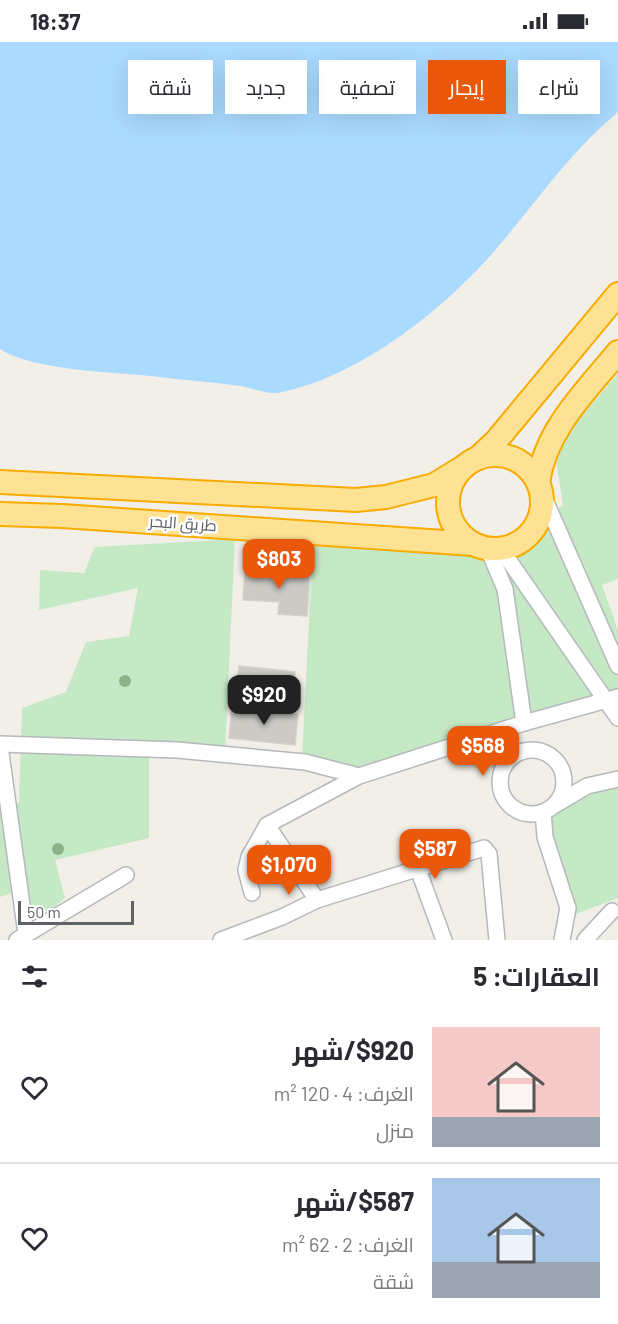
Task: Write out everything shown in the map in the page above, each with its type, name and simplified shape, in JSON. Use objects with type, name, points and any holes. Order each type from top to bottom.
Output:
[{"type":"highway","name":"طريق البحر","points":[[0,482],[356,500],[434,485],[471,462],[501,435],[618,294]]},
{"type":"highway","points":[[540,488],[530,470],[513,459],[492,455],[471,462],[454,478],[449,492],[448,507],[452,522],[461,535],[487,547],[513,546],[533,530],[542,506],[540,467],[552,437],[618,352]]},
{"type":"highway","name":"طريق البحر","points":[[0,514],[97,518],[487,547]]},
{"type":"street","points":[[540,488],[618,666]]},
{"type":"street","points":[[487,547],[611,700],[618,718]]},
{"type":"street","points":[[487,547],[505,589],[524,723]]},
{"type":"street","points":[[252,893],[246,870],[256,841],[267,825],[359,777],[524,723],[611,700]]},
{"type":"street","points":[[126,875],[22,937],[0,745],[72,744],[177,750],[305,762],[359,777]]},
{"type":"street","points":[[587,786],[561,768],[545,752],[534,749],[522,750],[504,764],[499,786],[510,806],[520,812],[548,809],[587,786],[618,779]]},
{"type":"street","points":[[561,768],[564,784],[562,793],[548,809],[545,837],[568,908],[562,940]]},
{"type":"street","points":[[267,825],[317,900]]},
{"type":"street","points":[[221,940],[273,921],[317,900],[478,848],[486,849],[492,879],[492,905],[497,940]]},
{"type":"street","points":[[418,869],[444,940]]},
{"type":"street","points":[[585,940],[612,910]]},
{"type":"green space","points":[[618,374],[618,579],[602,585],[618,630],[618,720],[600,695],[354,776],[302,760],[313,541],[502,556],[563,505],[556,460],[566,434]]},
{"type":"green space","points":[[235,539],[225,754],[149,756],[149,838],[55,860],[65,898],[53,908],[29,917],[23,889],[0,897],[0,799],[1,802],[19,803],[22,708],[66,692],[86,642],[129,636],[138,588],[39,610],[40,570],[84,573],[95,547]]},
{"type":"green space","points":[[618,780],[618,898],[571,916],[540,822],[568,803]]},
{"type":"water","points":[[0,42],[618,42],[618,112],[569,160],[497,248],[452,294],[398,338],[338,373],[307,385],[277,393],[268,393],[241,386],[51,366],[31,362],[0,349]]},
{"type":"building","points":[[245,570],[310,574],[307,616],[278,614],[279,602],[243,600]]},
{"type":"building","points":[[239,666],[295,672],[294,692],[237,687]]},
{"type":"building","points":[[232,707],[298,714],[295,745],[229,738]]}]
